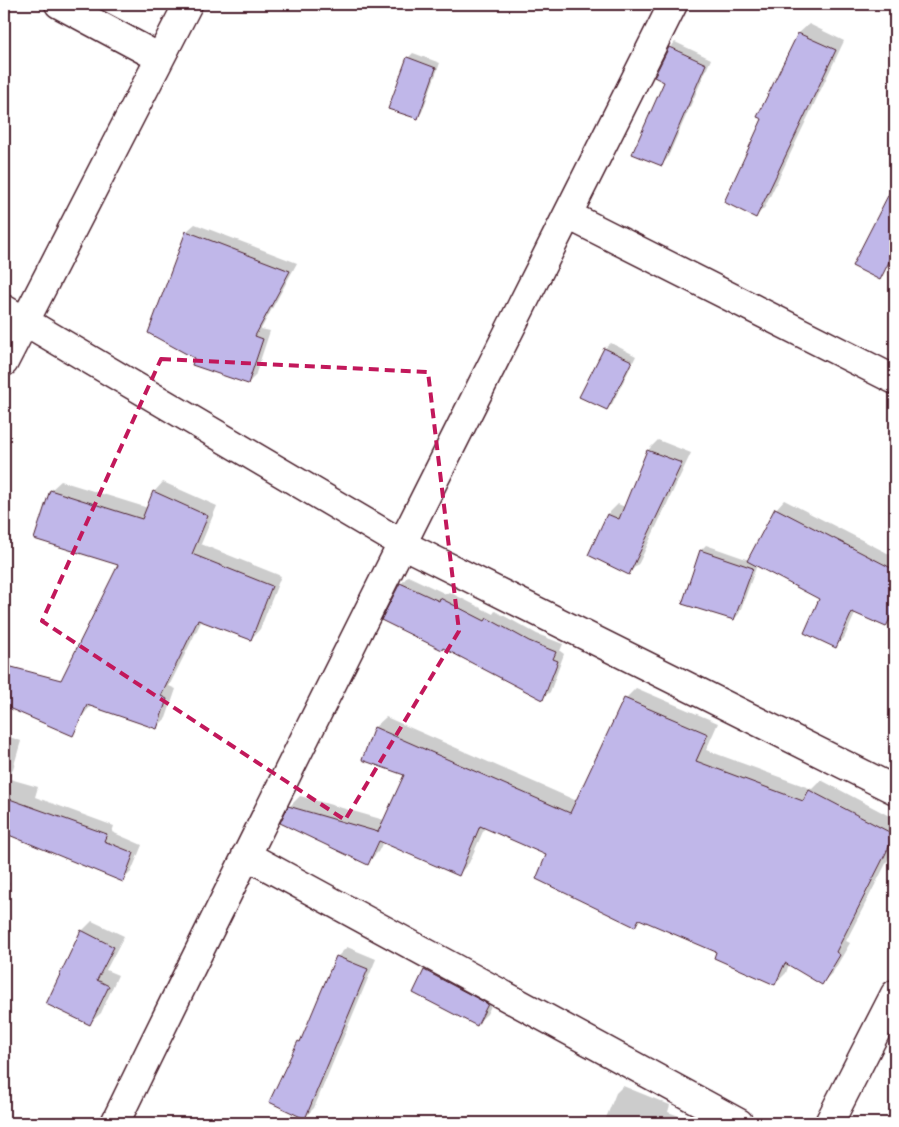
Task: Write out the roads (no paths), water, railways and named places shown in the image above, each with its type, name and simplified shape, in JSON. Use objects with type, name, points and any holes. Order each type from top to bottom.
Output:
[{"type":"street","points":[[59,4],[160,58]]},
{"type":"street","points":[[4,362],[14,315],[160,58],[188,4]]},
{"type":"street","points":[[115,1123],[246,855],[404,545],[673,4]]},
{"type":"street","points":[[568,215],[895,380]]},
{"type":"street","points":[[14,315],[404,545],[895,790]]},
{"type":"street","points":[[246,855],[739,1123]]},
{"type":"street","points":[[829,1123],[895,994]]}]
